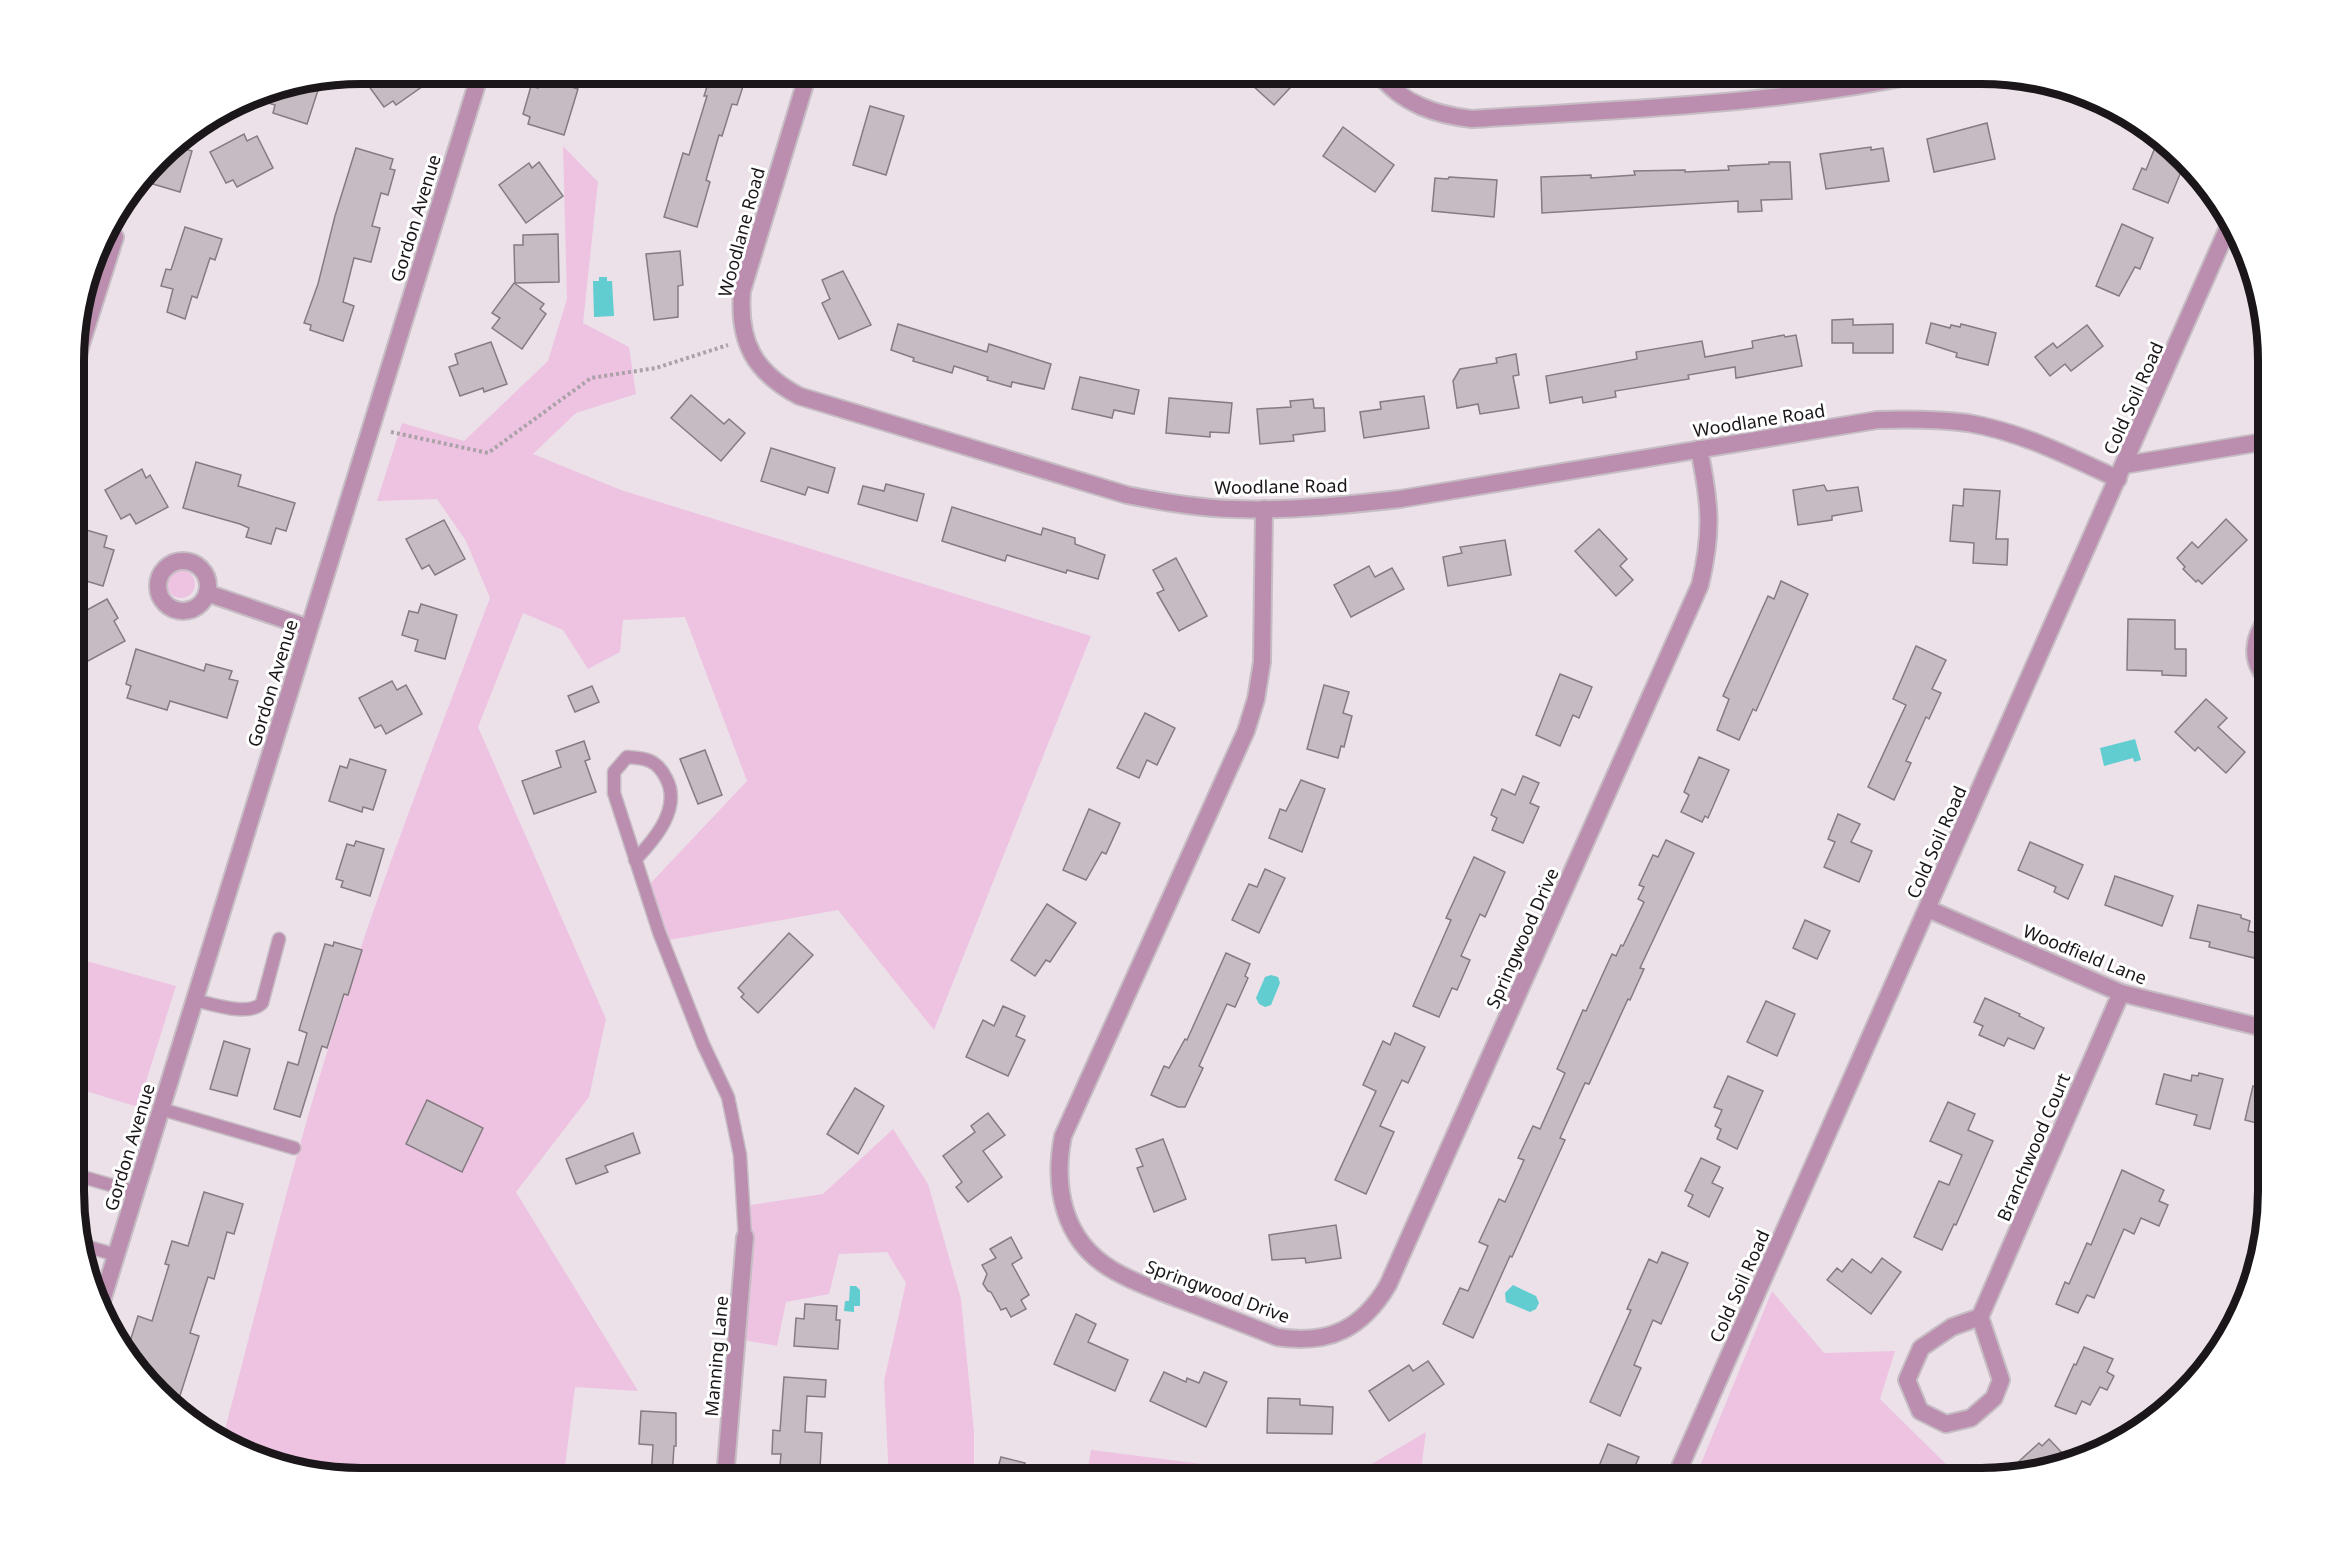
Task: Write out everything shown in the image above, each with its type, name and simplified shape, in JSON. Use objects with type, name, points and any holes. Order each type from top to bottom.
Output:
[{"type":"street","name":"Gordon Avenue","points":[[104,1294],[477,84]]},
{"type":"street","name":"Woodlane Road","points":[[805,84],[742,291],[740,312],[743,333],[751,353],[771,378],[799,396],[1127,495],[1179,505],[1264,509],[1330,507],[1400,499],[1877,420],[1920,419],[1969,423],[2011,433],[2121,472]]},
{"type":"street","points":[[1389,84],[1399,94],[1422,108],[1447,117],[1472,119],[1724,102],[1860,84]]},
{"type":"street","name":"Cold Soil Road","points":[[1679,1468],[2226,232]]},
{"type":"street","points":[[86,329],[115,237]]},
{"type":"street","points":[[2121,472],[2258,443]]},
{"type":"street","name":"Springwood Drive","points":[[1264,509],[1262,662],[1256,699],[1246,731],[1063,1136],[1058,1160],[1059,1187],[1065,1211],[1076,1233],[1089,1251],[1109,1268],[1132,1280],[1277,1337],[1300,1341],[1324,1338],[1346,1330],[1364,1318],[1389,1285],[1700,585],[1707,554],[1710,519],[1699,449]]},
{"type":"street","points":[[207,593],[309,628]]},
{"type":"street","points":[[2258,631],[2255,647],[2258,664]]},
{"type":"street","name":"Woodfield Lane","points":[[1928,909],[2121,993],[2258,1027]]},
{"type":"street","name":"Branchwood Court","points":[[1980,1317],[2121,993]]},
{"type":"street","name":"Manning Lane","points":[[726,1468],[744,1237]]},
{"type":"street","points":[[1980,1317],[2001,1380],[1994,1398],[1971,1418],[1946,1424],[1920,1411],[1908,1380],[1921,1348],[1952,1328],[1980,1317]]},
{"type":"lane","points":[[634,860],[655,838],[669,811],[671,788],[662,770],[646,758],[627,757],[614,772],[614,793],[634,860],[659,932],[703,1044],[728,1097],[740,1155],[744,1237]]},
{"type":"lane","points":[[194,1000],[247,1011],[258,1008],[262,1003],[279,939]]},
{"type":"lane","points":[[161,1109],[294,1148]]},
{"type":"lane","points":[[84,1177],[135,1192]]},
{"type":"lane","points":[[89,1247],[116,1255]]},
{"type":"path","points":[[391,432],[488,453],[591,378],[656,368],[728,345]]},
{"type":"shaded area","points":[[563,146],[598,182],[583,323],[629,347],[636,394],[576,413],[533,454],[621,490],[1091,636],[934,1030],[838,910],[669,940],[647,887],[747,781],[685,617],[623,620],[620,652],[588,669],[563,630],[523,613],[478,727],[606,1019],[589,1097],[516,1192],[638,1391],[575,1387],[565,1466],[558,1468],[361,1468],[325,1466],[289,1459],[255,1447],[224,1432],[283,1208],[332,1034],[401,834],[490,598],[466,541],[437,499],[377,501],[402,423],[464,441],[548,361],[567,299]]},
{"type":"shaded area","points":[[181,570],[191,574],[195,584],[191,594],[181,598],[171,594],[167,584],[171,574]]},
{"type":"shaded area","points":[[84,960],[176,986],[138,1107],[84,1090]]},
{"type":"shaded area","points":[[893,1129],[928,1184],[961,1299],[974,1432],[974,1468],[888,1468],[884,1381],[906,1283],[887,1252],[839,1254],[829,1294],[786,1302],[777,1346],[743,1340],[751,1205],[823,1194]]},
{"type":"shaded area","points":[[1772,1291],[1824,1353],[1895,1351],[1880,1399],[1949,1467],[1947,1468],[1699,1468]]},
{"type":"shaded area","points":[[1426,1432],[1421,1468],[1365,1468]]},
{"type":"shaded area","points":[[1091,1450],[1234,1468],[1088,1468]]},
{"type":"water","points":[[599,277],[607,277],[607,281],[612,281],[614,316],[594,317],[593,281],[599,281]]},
{"type":"water","points":[[2135,739],[2141,760],[2134,762],[2133,758],[2104,766],[2100,748]]},
{"type":"water","points":[[1271,975],[1278,977],[1280,983],[1271,1005],[1265,1007],[1259,1004],[1256,998],[1265,977]]},
{"type":"water","points":[[1513,1285],[1536,1296],[1539,1303],[1536,1309],[1530,1312],[1506,1302],[1505,1293]]},
{"type":"water","points":[[850,1286],[856,1286],[860,1290],[860,1306],[854,1306],[854,1312],[844,1311],[845,1301],[849,1301]]},
{"type":"building","points":[[367,84],[422,84],[423,86],[396,105],[393,101],[384,107]]},
{"type":"building","points":[[539,84],[561,84],[578,89],[564,135],[528,124],[530,117],[523,114],[531,86],[538,88]]},
{"type":"building","points":[[708,84],[744,84],[737,105],[732,104],[722,136],[719,135],[706,180],[710,182],[697,227],[664,217],[683,153],[689,155],[707,96],[704,96]]},
{"type":"building","points":[[1251,84],[1294,84],[1274,105]]},
{"type":"building","points":[[319,87],[307,124],[273,113],[275,105],[268,103],[269,100],[289,93]]},
{"type":"building","points":[[870,106],[904,116],[886,175],[853,165]]},
{"type":"building","points":[[1987,123],[1995,159],[1934,172],[1927,139]]},
{"type":"building","points":[[1343,127],[1394,165],[1375,192],[1323,156]]},
{"type":"building","points":[[244,134],[247,141],[257,136],[273,168],[237,187],[233,180],[226,183],[210,152]]},
{"type":"building","points":[[2156,146],[2182,170],[2168,203],[2133,189],[2142,168],[2146,170]]},
{"type":"building","points":[[1871,147],[1871,150],[1883,148],[1889,181],[1826,189],[1820,154]]},
{"type":"building","points":[[183,148],[192,151],[180,192],[149,183]]},
{"type":"building","points":[[356,148],[393,159],[390,169],[395,170],[388,195],[381,193],[372,226],[380,228],[371,262],[354,258],[343,302],[354,306],[343,341],[310,330],[311,325],[304,323],[318,284],[335,216]]},
{"type":"building","points":[[539,162],[563,196],[526,223],[499,185],[529,163],[532,168]]},
{"type":"building","points":[[1769,162],[1790,162],[1792,199],[1761,200],[1762,211],[1738,212],[1738,201],[1542,213],[1541,177],[1591,175],[1591,178],[1635,175],[1634,171],[1729,170],[1728,166],[1769,164]]},
{"type":"building","points":[[1449,177],[1497,180],[1494,217],[1432,211],[1435,178],[1448,179]]},
{"type":"building","points":[[2122,224],[2153,238],[2140,269],[2135,267],[2119,296],[2096,286]]},
{"type":"building","points":[[185,227],[222,239],[215,260],[210,258],[197,298],[192,296],[185,319],[167,312],[173,289],[161,286],[166,269],[171,270]]},
{"type":"building","points":[[558,234],[559,282],[515,283],[514,245],[523,245],[523,235]]},
{"type":"building","points":[[680,251],[683,285],[678,286],[678,317],[654,320],[646,254]]},
{"type":"building","points":[[843,271],[871,325],[839,339],[822,303],[830,299],[822,280]]},
{"type":"building","points":[[514,283],[544,304],[540,309],[546,314],[522,349],[492,328],[500,318],[492,313]]},
{"type":"building","points":[[1853,319],[1853,325],[1893,324],[1893,353],[1853,353],[1853,343],[1832,343],[1832,320]]},
{"type":"building","points":[[1931,323],[1950,328],[1951,325],[1960,327],[1961,324],[1996,333],[1988,365],[1956,357],[1957,353],[1926,343]]},
{"type":"building","points":[[898,324],[987,352],[989,344],[1051,364],[1044,389],[1012,382],[1011,387],[954,366],[952,373],[913,361],[914,358],[891,350]]},
{"type":"building","points":[[2087,325],[2103,346],[2071,371],[2065,364],[2050,376],[2035,357],[2053,343],[2057,348]]},
{"type":"building","points":[[1784,335],[1785,337],[1796,335],[1802,366],[1736,378],[1735,367],[1688,375],[1689,379],[1615,391],[1616,397],[1583,403],[1582,397],[1550,403],[1546,376],[1637,359],[1636,352],[1702,341],[1705,357],[1753,348],[1752,341]]},
{"type":"building","points":[[491,342],[507,384],[484,392],[483,388],[460,396],[449,367],[458,364],[455,354]]},
{"type":"building","points":[[1516,354],[1519,375],[1513,376],[1519,408],[1480,414],[1478,404],[1457,408],[1453,381],[1460,369],[1497,363],[1496,358]]},
{"type":"building","points":[[1080,377],[1139,390],[1134,414],[1114,410],[1112,418],[1072,409]]},
{"type":"building","points":[[691,395],[724,424],[729,419],[745,433],[721,461],[671,418]]},
{"type":"building","points":[[1424,396],[1429,428],[1364,438],[1360,412],[1381,409],[1380,402]]},
{"type":"building","points":[[1169,398],[1232,403],[1229,433],[1210,432],[1210,437],[1166,433]]},
{"type":"building","points":[[1313,399],[1314,408],[1324,408],[1325,431],[1293,435],[1294,441],[1260,444],[1257,409],[1291,407],[1290,401]]},
{"type":"building","points":[[771,448],[835,468],[828,493],[808,487],[805,495],[761,481]]},
{"type":"building","points":[[196,462],[241,475],[238,486],[295,503],[286,531],[276,528],[271,544],[246,537],[249,528],[240,524],[183,508]]},
{"type":"building","points":[[142,469],[146,478],[150,475],[168,507],[136,524],[130,514],[121,519],[105,490]]},
{"type":"building","points":[[886,484],[924,494],[917,521],[858,504],[863,486],[884,491]]},
{"type":"building","points":[[1824,485],[1827,491],[1858,487],[1862,511],[1832,516],[1832,520],[1798,525],[1793,490]]},
{"type":"building","points":[[1964,489],[2000,491],[1996,539],[2008,539],[2007,565],[1973,563],[1974,543],[1950,541],[1953,505],[1963,506]]},
{"type":"building","points":[[952,507],[1041,535],[1043,528],[1075,538],[1075,544],[1105,555],[1098,579],[1067,570],[1066,573],[1007,555],[1005,561],[942,541]]},
{"type":"building","points":[[2226,519],[2247,540],[2202,584],[2198,580],[2196,582],[2183,569],[2185,567],[2177,558],[2192,542],[2198,548]]},
{"type":"building","points":[[444,520],[465,559],[435,575],[429,565],[422,569],[406,539]]},
{"type":"building","points":[[84,529],[107,536],[104,547],[114,550],[103,586],[84,580]]},
{"type":"building","points":[[1599,529],[1627,559],[1620,566],[1633,580],[1616,596],[1575,551]]},
{"type":"building","points":[[1505,540],[1511,575],[1448,586],[1443,557],[1462,553],[1460,547]]},
{"type":"building","points":[[1176,558],[1207,616],[1179,631],[1157,593],[1164,590],[1153,570]]},
{"type":"building","points":[[1369,566],[1375,577],[1392,568],[1404,589],[1351,617],[1334,585]]},
{"type":"building","points":[[1781,581],[1808,594],[1756,711],[1753,709],[1739,740],[1717,730],[1729,699],[1723,696],[1768,596],[1774,599]]},
{"type":"building","points":[[107,599],[118,618],[114,621],[125,641],[88,661],[84,654],[84,612]]},
{"type":"building","points":[[421,604],[457,615],[445,659],[415,651],[418,640],[402,635],[409,611],[418,613]]},
{"type":"building","points":[[2128,619],[2175,620],[2175,649],[2186,649],[2186,676],[2162,675],[2162,671],[2127,670]]},
{"type":"building","points":[[1916,646],[1946,660],[1932,689],[1941,693],[1929,719],[1926,717],[1906,761],[1911,763],[1894,800],[1868,787],[1906,705],[1893,699]]},
{"type":"building","points":[[136,649],[204,671],[206,664],[232,671],[229,679],[238,681],[227,718],[170,701],[167,710],[127,698],[131,686],[126,684]]},
{"type":"building","points":[[1560,674],[1592,687],[1579,718],[1573,715],[1560,746],[1536,735]]},
{"type":"building","points":[[392,681],[397,690],[406,685],[422,714],[386,734],[381,725],[375,728],[359,698]]},
{"type":"building","points":[[1324,685],[1349,692],[1343,713],[1352,716],[1344,747],[1341,746],[1338,758],[1307,749]]},
{"type":"building","points":[[592,686],[599,702],[575,712],[568,696]]},
{"type":"building","points":[[2206,699],[2227,718],[2218,727],[2245,752],[2226,773],[2198,747],[2195,751],[2175,732]]},
{"type":"building","points":[[1145,713],[1175,728],[1157,765],[1147,760],[1139,778],[1117,768]]},
{"type":"building","points":[[584,741],[590,759],[585,761],[596,792],[534,814],[522,781],[561,767],[556,751]]},
{"type":"building","points":[[705,750],[722,795],[698,804],[680,759]]},
{"type":"building","points":[[1699,757],[1729,770],[1708,818],[1705,816],[1702,822],[1681,812],[1689,795],[1684,792]]},
{"type":"building","points":[[350,759],[386,770],[373,810],[363,807],[362,812],[329,801],[340,766],[347,768]]},
{"type":"building","points":[[1523,776],[1539,783],[1530,803],[1539,807],[1523,843],[1492,830],[1497,818],[1491,815],[1502,789],[1515,795]]},
{"type":"building","points":[[1301,780],[1325,789],[1302,852],[1269,838],[1280,809],[1286,811]]},
{"type":"building","points":[[1089,809],[1120,823],[1106,854],[1102,852],[1086,880],[1063,870]]},
{"type":"building","points":[[1838,814],[1860,824],[1851,842],[1872,851],[1859,882],[1824,867],[1835,842],[1828,839]]},
{"type":"building","points":[[1666,840],[1694,853],[1640,968],[1644,969],[1630,1000],[1628,999],[1589,1084],[1585,1083],[1560,1138],[1565,1140],[1473,1338],[1443,1324],[1460,1288],[1468,1291],[1488,1246],[1479,1242],[1499,1199],[1505,1202],[1524,1160],[1518,1158],[1533,1126],[1540,1129],[1565,1073],[1557,1069],[1583,1010],[1586,1011],[1612,954],[1616,956],[1621,945],[1623,946],[1644,902],[1638,899],[1644,887],[1639,885],[1653,855],[1658,857]]},
{"type":"building","points":[[356,841],[384,849],[370,896],[341,887],[343,881],[336,879],[347,844],[354,846]]},
{"type":"building","points":[[2030,842],[2083,865],[2068,899],[2054,892],[2056,887],[2018,870]]},
{"type":"building","points":[[1474,857],[1505,872],[1485,917],[1480,914],[1461,956],[1470,960],[1457,990],[1452,988],[1439,1017],[1413,1006],[1451,920],[1446,918]]},
{"type":"building","points":[[1265,869],[1285,878],[1259,933],[1232,920],[1249,884],[1257,887]]},
{"type":"building","points":[[2115,876],[2173,896],[2162,926],[2105,905]]},
{"type":"building","points":[[1047,904],[1076,923],[1050,962],[1046,960],[1035,976],[1011,960]]},
{"type":"building","points":[[2198,905],[2241,915],[2241,918],[2250,921],[2248,931],[2258,934],[2254,958],[2209,947],[2210,942],[2190,938]]},
{"type":"building","points":[[1805,920],[1830,931],[1817,959],[1793,948]]},
{"type":"building","points":[[789,933],[813,955],[758,1013],[741,997],[744,994],[738,988]]},
{"type":"building","points":[[334,942],[362,950],[348,995],[344,994],[327,1048],[322,1046],[300,1117],[274,1109],[288,1062],[298,1065],[307,1033],[299,1030],[325,944],[333,946]]},
{"type":"building","points":[[1226,953],[1250,964],[1245,976],[1248,978],[1235,1007],[1227,1004],[1199,1066],[1203,1068],[1185,1107],[1178,1107],[1151,1095],[1164,1066],[1169,1068],[1185,1039],[1187,1040]]},
{"type":"building","points":[[1985,998],[2044,1028],[2034,1049],[2008,1038],[2004,1046],[1979,1035],[1983,1026],[1974,1022]]},
{"type":"building","points":[[1766,1001],[1795,1014],[1777,1056],[1747,1042]]},
{"type":"building","points":[[1003,1006],[1025,1016],[1016,1036],[1025,1040],[1008,1076],[966,1057],[983,1020],[994,1026]]},
{"type":"building","points":[[1395,1033],[1425,1047],[1408,1083],[1402,1080],[1380,1126],[1394,1132],[1366,1194],[1335,1180],[1376,1091],[1363,1085],[1383,1041],[1390,1045]]},
{"type":"building","points":[[224,1041],[250,1049],[237,1096],[210,1089]]},
{"type":"building","points":[[2199,1073],[2223,1079],[2210,1129],[2194,1125],[2197,1115],[2156,1104],[2164,1074],[2191,1081],[2192,1075],[2198,1076]]},
{"type":"building","points":[[1728,1076],[1763,1091],[1737,1149],[1717,1139],[1721,1129],[1715,1126],[1722,1110],[1714,1107]]},
{"type":"building","points":[[2253,1086],[2258,1087],[2258,1123],[2245,1120]]},
{"type":"building","points":[[855,1088],[884,1106],[858,1154],[827,1134]]},
{"type":"building","points":[[427,1100],[483,1128],[462,1172],[406,1144]]},
{"type":"building","points":[[1948,1102],[1975,1114],[1968,1130],[1993,1141],[1956,1225],[1954,1224],[1942,1250],[1914,1237],[1939,1181],[1949,1185],[1962,1155],[1930,1141]]},
{"type":"building","points":[[988,1113],[1005,1135],[983,1151],[1002,1177],[968,1202],[956,1187],[962,1182],[943,1156],[975,1132],[971,1126]]},
{"type":"building","points":[[633,1133],[640,1153],[605,1166],[608,1172],[576,1184],[566,1159]]},
{"type":"building","points":[[1163,1139],[1186,1199],[1154,1212],[1137,1168],[1143,1166],[1136,1149]]},
{"type":"building","points":[[1701,1158],[1720,1167],[1712,1183],[1723,1188],[1709,1217],[1688,1206],[1693,1195],[1685,1191]]},
{"type":"building","points":[[2122,1170],[2164,1190],[2159,1201],[2168,1205],[2159,1226],[2141,1218],[2134,1234],[2124,1229],[2094,1298],[2087,1295],[2078,1313],[2056,1304],[2065,1282],[2069,1284],[2087,1243],[2091,1245]]},
{"type":"building","points":[[204,1192],[243,1204],[234,1234],[227,1232],[214,1279],[208,1277],[190,1333],[199,1336],[179,1400],[153,1374],[130,1343],[138,1316],[152,1321],[169,1265],[165,1264],[172,1241],[188,1246]]},
{"type":"building","points":[[1336,1225],[1341,1258],[1306,1263],[1305,1258],[1272,1260],[1269,1235]]},
{"type":"building","points":[[1011,1237],[1022,1258],[1012,1264],[1029,1295],[1021,1300],[1026,1309],[1011,1317],[1006,1308],[1001,1310],[991,1292],[983,1284],[987,1274],[982,1265],[996,1258],[990,1249]]},
{"type":"building","points":[[1662,1252],[1688,1263],[1661,1324],[1653,1320],[1634,1365],[1641,1368],[1620,1416],[1590,1402],[1631,1310],[1627,1309],[1649,1259],[1657,1263]]},
{"type":"building","points":[[1882,1258],[1901,1272],[1871,1314],[1827,1280],[1837,1268],[1842,1272],[1852,1259],[1871,1273]]},
{"type":"building","points":[[805,1304],[837,1306],[836,1320],[840,1320],[838,1349],[794,1346],[796,1318],[804,1319]]},
{"type":"building","points":[[1076,1314],[1096,1324],[1088,1342],[1128,1360],[1115,1391],[1054,1364]]},
{"type":"building","points":[[2084,1347],[2113,1359],[2107,1372],[2114,1376],[2107,1390],[2100,1387],[2090,1405],[2082,1401],[2076,1414],[2055,1406]]},
{"type":"building","points":[[1428,1361],[1444,1384],[1389,1421],[1369,1391],[1409,1365],[1413,1371]]},
{"type":"building","points":[[1164,1372],[1186,1382],[1187,1378],[1199,1383],[1204,1372],[1227,1382],[1206,1427],[1150,1401]]},
{"type":"building","points":[[784,1377],[826,1380],[825,1397],[807,1396],[805,1432],[822,1433],[820,1468],[780,1465],[781,1454],[772,1454],[773,1430],[780,1431]]},
{"type":"building","points":[[1268,1398],[1300,1399],[1300,1405],[1333,1407],[1332,1434],[1267,1433]]},
{"type":"building","points":[[641,1411],[676,1413],[676,1446],[674,1446],[673,1468],[652,1468],[653,1445],[639,1444]]},
{"type":"building","points":[[2049,1439],[2064,1455],[2014,1466],[2039,1443],[2042,1446]]},
{"type":"building","points":[[1608,1444],[1639,1457],[1634,1468],[1598,1468]]},
{"type":"building","points":[[1001,1457],[1025,1463],[1024,1468],[998,1468]]}]
